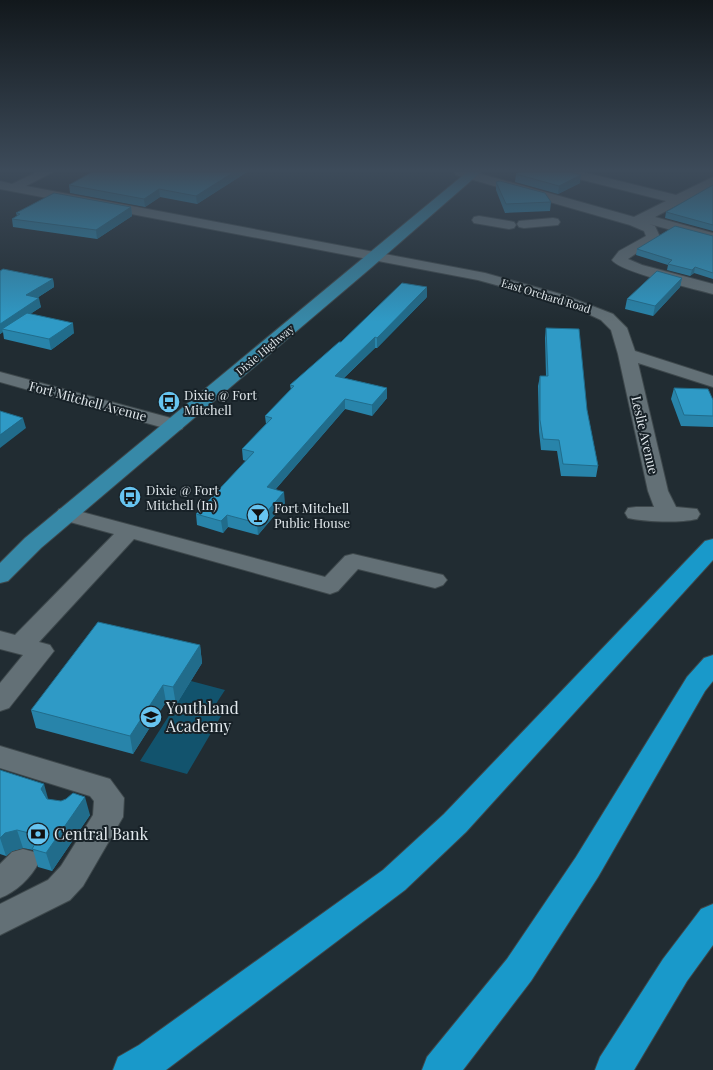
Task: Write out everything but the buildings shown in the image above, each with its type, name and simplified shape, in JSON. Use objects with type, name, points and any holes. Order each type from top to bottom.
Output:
[{"type":"highway","points":[[131,1070],[152,1058],[184,1035],[394,880],[455,823],[713,546]]},
{"type":"highway","points":[[440,1070],[524,963],[587,867],[696,684],[713,664]]},
{"type":"highway","points":[[613,1070],[675,970],[713,919]]},
{"type":"main road","name":"Dixie Highway","points":[[0,576],[33,543],[377,256],[414,222]]},
{"type":"street","name":"East Orchard Road","points":[[198,222],[480,276],[590,309],[607,317],[619,328],[627,354]]},
{"type":"street","points":[[491,222],[509,225]]},
{"type":"street","points":[[524,224],[553,222]]},
{"type":"street","points":[[641,222],[650,229],[653,237],[624,254],[619,260],[637,268],[713,289]]},
{"type":"street","points":[[647,222],[713,237]]},
{"type":"street","points":[[627,354],[713,382]]},
{"type":"street","name":"Leslie Avenue","points":[[627,354],[658,491],[679,514],[636,513]]},
{"type":"street","name":"Fort Mitchell Avenue","points":[[0,377],[175,425]]},
{"type":"street","points":[[67,514],[128,532],[330,586],[353,561],[435,580]]},
{"type":"street","points":[[10,643],[128,532]]},
{"type":"street","points":[[0,701],[40,651],[10,643]]},
{"type":"street","points":[[0,757],[100,787],[109,798],[108,817],[72,876],[59,890],[0,920]]},
{"type":"street","points":[[63,806],[79,781]]},
{"type":"street","points":[[0,884],[23,862]]},
{"type":"shaded area","points":[[191,681],[225,690],[210,713],[221,716],[187,774],[140,761]]},
{"type":"place","name":"Dixie @ Fort Mitchell","points":[[169,402]]},
{"type":"place","name":"Dixie @ Fort Mitchell (In)","points":[[130,497]]},
{"type":"place","name":"Fort Mitchell Public House","points":[[258,515]]},
{"type":"place","name":"Youthland Academy","points":[[151,717]]},
{"type":"place","name":"Central Bank","points":[[38,834]]}]
